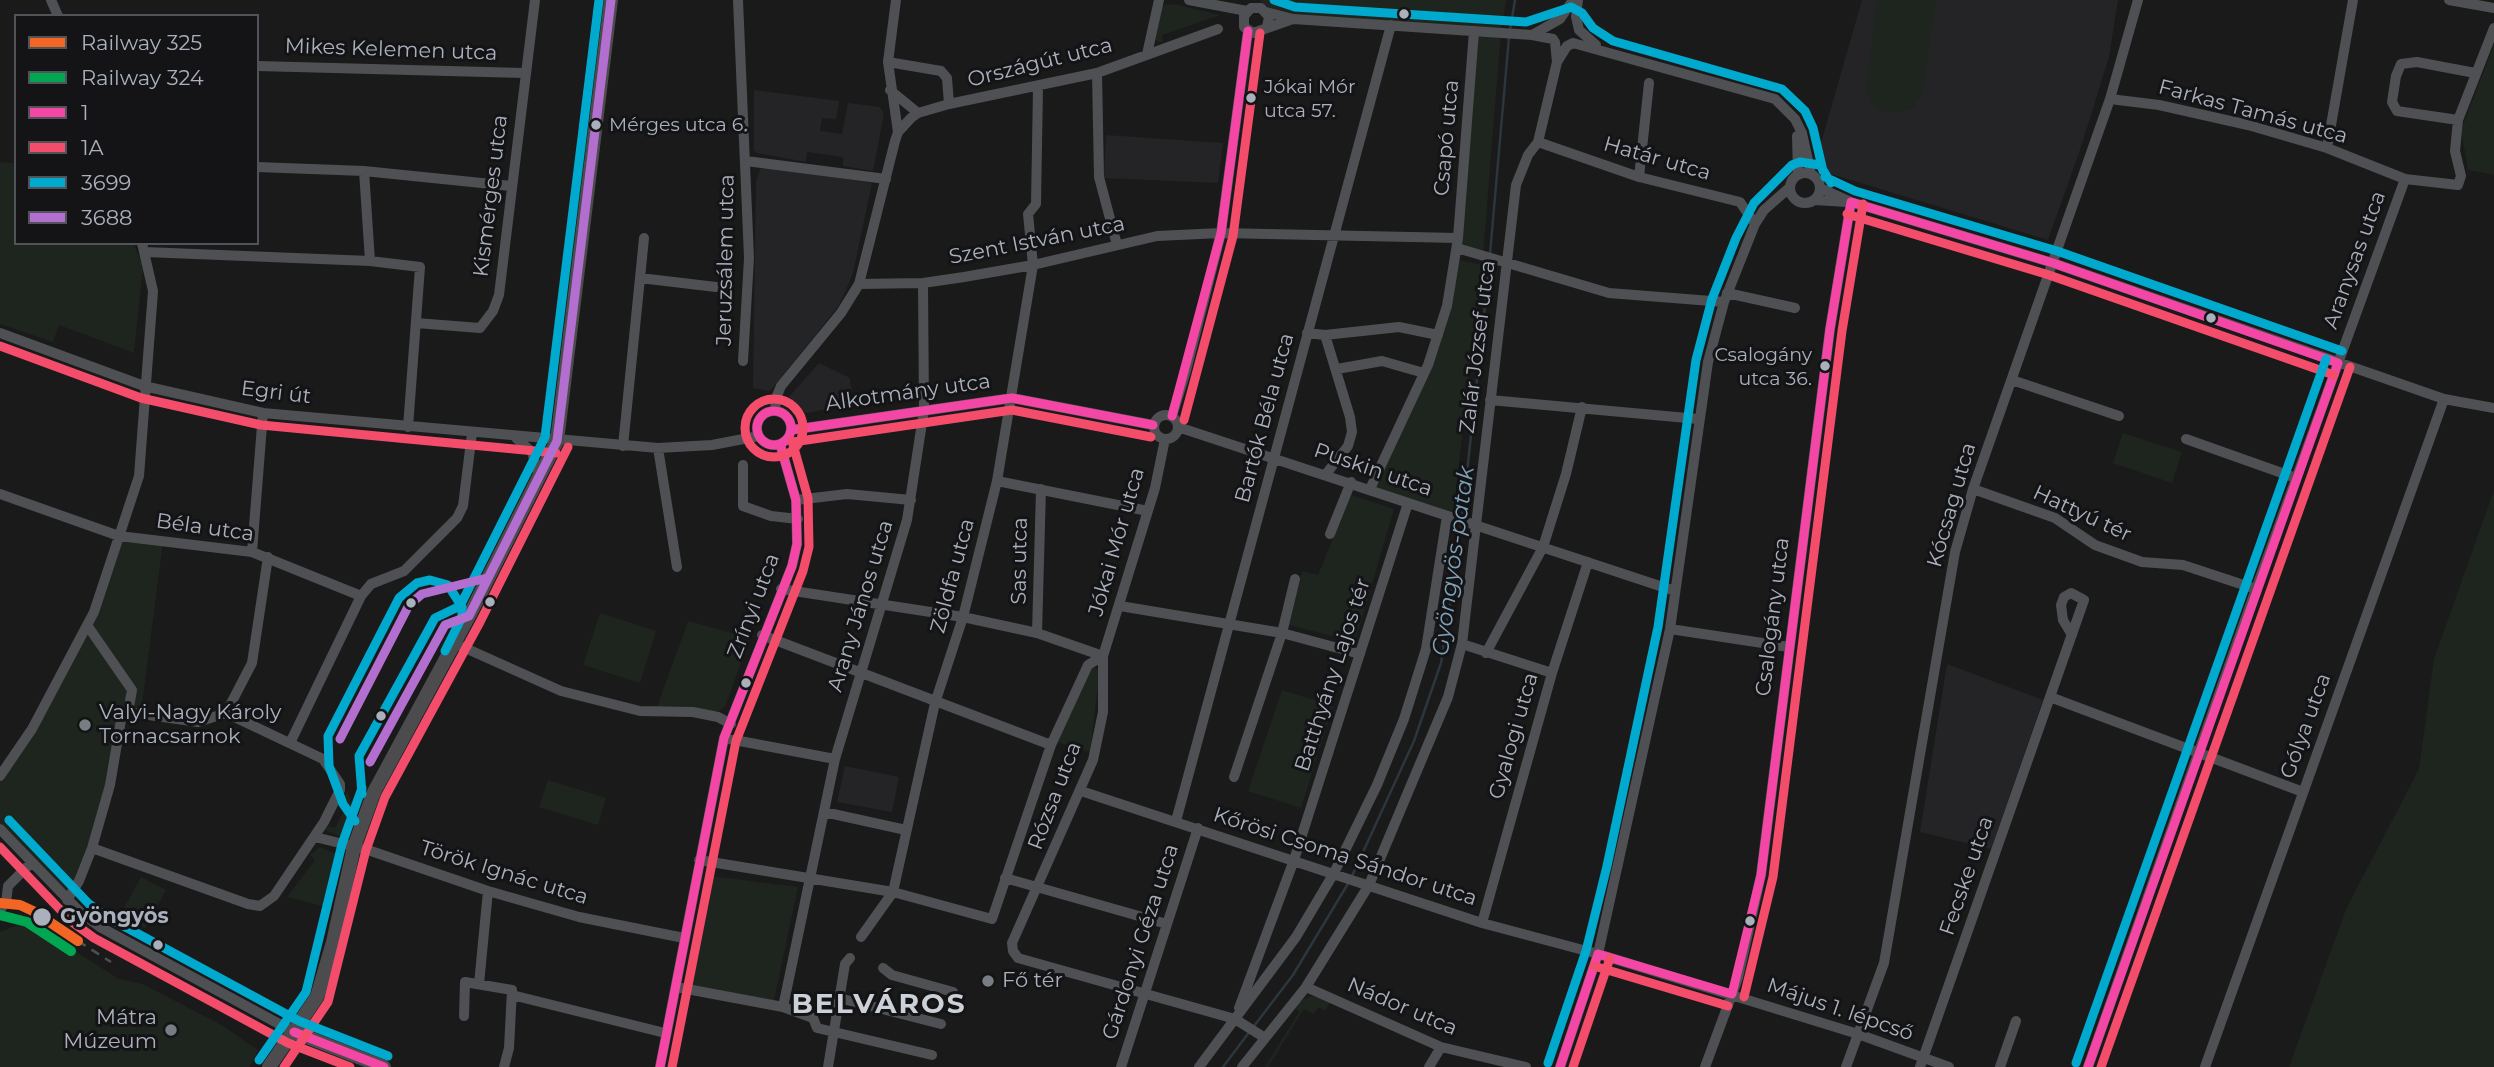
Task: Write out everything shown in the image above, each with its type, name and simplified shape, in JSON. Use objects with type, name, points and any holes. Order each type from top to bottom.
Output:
[{"type":"main road","points":[[269,1067],[317,997],[354,847],[381,776],[454,643],[557,441],[611,0]]},
{"type":"main road","points":[[294,1032],[384,1067]]},
{"type":"street","name":"Kismérges utca","points":[[416,323],[480,328],[494,311],[499,295],[535,0]]},
{"type":"street","name":"Jeruzsálem utca","points":[[738,0],[749,258],[743,360]]},
{"type":"street","points":[[775,411],[776,398],[782,386],[841,313],[859,284],[898,132],[888,62],[896,0]]},
{"type":"street","points":[[1147,54],[1159,0]]},
{"type":"street","points":[[1189,0],[1255,15],[1293,19],[1532,34],[1767,96],[1795,119],[1802,133],[1811,174],[1818,180],[1820,188],[1815,200]]},
{"type":"street","points":[[1557,22],[1576,0]]},
{"type":"street","points":[[1576,0],[1578,28]]},
{"type":"street","name":"Kócsag utca","points":[[1846,1067],[1884,963],[1955,552],[1973,489],[2110,99],[2138,0]]},
{"type":"street","points":[[2327,148],[2353,0]]},
{"type":"street","points":[[2449,0],[2494,8]]},
{"type":"street","points":[[1172,416],[1161,415],[1153,425],[1156,435],[1166,439],[1173,436],[1178,427],[1172,416],[1221,233],[1242,83],[1255,15]]},
{"type":"street","points":[[1532,34],[1557,22],[1571,20],[1608,52]]},
{"type":"street","name":"Zalár József utca","points":[[1242,1067],[1306,987],[1366,884],[1424,761],[1448,697],[1462,644],[1504,263],[1516,185],[1528,155],[1538,142],[1562,42],[1557,22]]},
{"type":"street","name":"Bartók Béla utca","points":[[1176,821],[1391,25]]},
{"type":"street","points":[[1562,42],[1578,28]]},
{"type":"street","points":[[2475,73],[2417,62],[2401,64],[2396,75],[2392,102],[2397,111],[2458,120],[2494,28]]},
{"type":"street","name":"Országút utca","points":[[898,132],[918,113],[1097,72],[1218,29]]},
{"type":"street","name":"Csapó utca","points":[[1370,489],[1424,373],[1447,306],[1457,243],[1474,31]]},
{"type":"street","name":"Országút utca","points":[[888,62],[941,71],[947,78],[948,104]]},
{"type":"street","name":"Mikes Kelemen utca","points":[[259,66],[524,73]]},
{"type":"street","points":[[1097,72],[1099,177],[1116,245]]},
{"type":"street","points":[[1639,177],[1649,83]]},
{"type":"street","name":"Zöldfa utca","points":[[893,892],[935,703],[963,617],[997,481],[1012,398],[1033,265],[1028,214],[1036,204],[1038,87]]},
{"type":"street","points":[[890,90],[918,113]]},
{"type":"street","name":"Farkas Tamás utca","points":[[2110,99],[2159,105],[2327,148],[2405,179],[2458,185],[2461,177],[2455,151],[2458,120]]},
{"type":"street","points":[[1560,1067],[1598,954],[1670,629],[1708,362],[1725,298],[1757,220],[1789,188],[1797,175],[1795,119]]},
{"type":"street","name":"Határ utca","points":[[1538,142],[1639,177],[1740,202],[1757,220]]},
{"type":"street","name":"Jeruzsálem utca","points":[[746,161],[886,179]]},
{"type":"street","points":[[259,167],[364,170],[511,186]]},
{"type":"street","points":[[364,170],[370,261]]},
{"type":"street","points":[[1797,175],[1811,174]]},
{"type":"street","name":"Aranysas utca","points":[[2088,1067],[2256,589],[2405,179]]},
{"type":"street","points":[[1789,188],[1795,200],[1805,204],[1815,200],[1851,202]]},
{"type":"street","points":[[1820,188],[1851,202],[2053,263],[2444,399],[2494,408]]},
{"type":"street","points":[[1757,220],[1795,200]]},
{"type":"street","name":"Csalogány utca","points":[[1704,1067],[1732,994],[1761,875],[1829,339],[1851,202]]},
{"type":"street","name":"Szent István utca","points":[[859,284],[923,283],[1033,265],[1157,236],[1221,233],[1457,243],[1477,255],[1609,293],[1725,298],[1794,308]]},
{"type":"street","points":[[623,446],[644,239]]},
{"type":"street","points":[[0,776],[32,729],[87,625],[139,476],[153,291],[143,247],[370,261],[420,267],[408,427]]},
{"type":"street","points":[[640,278],[716,286]]},
{"type":"street","name":"Arany János utca","points":[[783,1007],[835,759],[860,672],[883,606],[911,500],[924,410],[923,283]]},
{"type":"street","points":[[1307,333],[1325,335],[1385,331],[1399,327],[1438,335]]},
{"type":"street","name":"Egri út","points":[[0,333],[144,386],[263,413],[557,441]]},
{"type":"street","points":[[1325,335],[1337,369],[1352,432],[1348,446],[1326,474]]},
{"type":"street","points":[[1337,369],[1382,361],[1424,373]]},
{"type":"street","points":[[2012,380],[2119,416]]},
{"type":"street","name":"Alkotmány utca","points":[[791,430],[1012,398],[1153,425]]},
{"type":"street","name":"Gólya utca","points":[[2205,1067],[2444,399]]},
{"type":"street","points":[[1490,400],[1698,419]]},
{"type":"street","points":[[1486,653],[1543,547],[1566,474],[1582,407]]},
{"type":"street","points":[[775,411],[784,414],[790,421],[791,430],[780,444],[764,442],[759,436],[759,419],[766,413],[775,411]]},
{"type":"street","points":[[251,552],[263,413]]},
{"type":"street","name":"Puskin utca","points":[[1178,427],[1675,591]]},
{"type":"street","points":[[290,743],[361,596],[371,584],[404,571],[457,518],[463,506],[472,433]]},
{"type":"street","points":[[513,436],[532,452],[540,477]]},
{"type":"street","points":[[557,441],[658,448],[712,445],[759,436]]},
{"type":"street","name":"Jókai Mór utca","points":[[1103,656],[1148,511],[1166,439]]},
{"type":"street","points":[[2186,439],[2296,478]]},
{"type":"street","name":"Zrínyi utca","points":[[660,1067],[724,738],[762,635],[792,566],[798,519],[796,500],[780,444]]},
{"type":"street","points":[[658,448],[677,567]]},
{"type":"street","points":[[743,465],[743,506],[771,516],[798,519]]},
{"type":"street","points":[[997,481],[1148,511]]},
{"type":"street","points":[[1330,534],[1351,482]]},
{"type":"street","name":"Sas utca","points":[[1037,633],[1041,489]]},
{"type":"street","name":"Hattyú tér","points":[[1973,489],[2056,518],[2095,545],[2142,562],[2183,565],[2256,589]]},
{"type":"street","points":[[796,500],[847,494],[911,500]]},
{"type":"street","name":"Béla utca","points":[[1,496],[119,536],[251,552],[361,596]]},
{"type":"street","name":"Batthyány Lajos tér","points":[[1235,1019],[1294,860],[1408,503]]},
{"type":"street","points":[[1199,1067],[1281,960],[1335,873],[1377,785],[1404,719],[1426,649],[1448,516]]},
{"type":"street","points":[[226,713],[252,663],[268,557]]},
{"type":"street","name":"Gyalogi utca","points":[[1482,923],[1552,673],[1588,562]]},
{"type":"street","points":[[1234,777],[1282,633],[1295,579]]},
{"type":"street","points":[[781,589],[963,617],[1037,633],[1103,656]]},
{"type":"street","points":[[1120,607],[1282,633],[1360,654]]},
{"type":"street","points":[[67,900],[79,881],[92,848],[113,771],[121,720],[128,712],[132,690],[87,625]]},
{"type":"street","points":[[1670,629],[1788,647]]},
{"type":"street","points":[[762,635],[1051,745]]},
{"type":"street","points":[[2072,635],[2050,697],[2303,792]]},
{"type":"street","points":[[454,643],[561,691],[640,711],[693,712],[718,717],[731,724]]},
{"type":"street","points":[[1462,644],[1552,673]]},
{"type":"street","points":[[699,860],[893,892],[992,919],[1051,745],[1088,665],[1103,656]]},
{"type":"street","name":"Rózsa utca","points":[[1103,656],[1102,712],[1093,760],[1039,888],[1012,943],[1018,958],[1144,994]]},
{"type":"street","name":"Fecske utca","points":[[1922,1063],[2050,697]]},
{"type":"street","points":[[92,848],[260,906],[274,896],[315,837],[341,790],[338,779],[323,759],[226,713],[198,722],[128,712]]},
{"type":"street","points":[[724,738],[835,759]]},
{"type":"street","name":"Kőrösi Csoma Sándor utca","points":[[1081,791],[1482,923],[1598,954]]},
{"type":"street","points":[[824,812],[906,830]]},
{"type":"street","name":"Gárdonyi Géza utca","points":[[1121,1067],[1198,828]]},
{"type":"street","points":[[0,830],[67,900],[100,927],[294,1032]]},
{"type":"street","name":"Török Ignác utca","points":[[315,837],[579,917],[684,938]]},
{"type":"street","points":[[0,909],[6,903],[8,886],[32,862]]},
{"type":"street","points":[[1005,878],[1167,924]]},
{"type":"street","points":[[479,984],[488,891]]},
{"type":"street","points":[[861,937],[893,892]]},
{"type":"street","name":"Május 1. lépcső","points":[[1598,954],[1858,1034],[1922,1063],[1949,1067]]},
{"type":"street","points":[[828,1067],[845,964],[850,958]]},
{"type":"street","points":[[883,968],[892,975],[953,992]]},
{"type":"street","points":[[464,1016],[465,982],[512,990],[509,1048],[504,1067]]},
{"type":"street","points":[[676,987],[783,1007],[813,1018],[817,1028],[932,1055]]},
{"type":"street","name":"Nádor utca","points":[[1306,987],[1441,1047],[1526,1067]]},
{"type":"street","points":[[1144,994],[1235,1019],[1265,1038]]},
{"type":"street","points":[[512,995],[665,1033]]},
{"type":"street","points":[[839,998],[941,1024]]},
{"type":"street","points":[[2000,1067],[2016,1021]]},
{"type":"street","points":[[1429,1067],[1441,1047]]},
{"type":"shaded area","points":[[1261,0],[1506,0],[1501,32],[1483,255],[1457,243],[1474,31],[1305,20],[1261,8]]},
{"type":"shaded area","points":[[1862,0],[2118,0],[2109,57],[2048,240],[1828,173],[1817,157]]},
{"type":"shaded area","points":[[1877,0],[1936,0],[1922,95],[1913,108],[1899,113],[1883,111],[1871,103],[1866,90]]},
{"type":"shaded area","points":[[1167,4],[1220,15],[1162,35],[1163,42],[1158,42],[1155,38],[1162,7]]},
{"type":"shaded area","points":[[2494,45],[2494,175],[2468,170],[2461,130]]},
{"type":"shaded area","points":[[754,90],[839,101],[836,119],[822,118],[820,131],[842,134],[848,103],[880,107],[884,114],[873,171],[843,166],[843,157],[807,152],[806,162],[757,153],[754,150]]},
{"type":"shaded area","points":[[1106,135],[1223,143],[1218,183],[1104,178]]},
{"type":"shaded area","points":[[0,162],[14,163],[14,245],[134,245],[143,266],[134,353],[59,325],[53,342],[0,324]]},
{"type":"shaded area","points":[[768,167],[872,183],[853,273],[838,307],[770,391],[753,388],[756,182],[760,169]]},
{"type":"shaded area","points":[[1455,259],[1482,265],[1453,515],[1375,487],[1412,409]]},
{"type":"shaded area","points":[[819,363],[850,378],[853,405],[793,415],[787,399]]},
{"type":"shaded area","points":[[2123,433],[2182,452],[2172,483],[2113,463]]},
{"type":"shaded area","points":[[2494,490],[2494,1067],[2289,1067],[2346,909],[2419,769],[2434,659]]},
{"type":"shaded area","points":[[1351,495],[1394,509],[1355,642],[1289,625],[1302,571],[1318,575]]},
{"type":"shaded area","points":[[119,536],[163,542],[141,713],[128,713],[110,785],[67,900],[0,829],[0,776],[65,671]]},
{"type":"shaded area","points":[[600,613],[656,631],[640,683],[583,665]]},
{"type":"shaded area","points":[[688,621],[750,638],[725,707],[718,712],[657,707]]},
{"type":"shaded area","points":[[1947,664],[2043,700],[1991,849],[1920,832]]},
{"type":"shaded area","points":[[1092,667],[1100,670],[1090,752],[1057,742]]},
{"type":"shaded area","points":[[1282,690],[1333,706],[1301,808],[1248,791]]},
{"type":"shaded area","points":[[845,766],[899,777],[892,812],[837,802]]},
{"type":"shaded area","points":[[548,780],[606,798],[598,825],[539,807]]},
{"type":"shaded area","points":[[347,790],[356,815],[349,834],[341,837],[325,830],[329,826],[335,828],[347,805],[344,797]]},
{"type":"shaded area","points":[[320,847],[343,857],[330,908],[287,897],[315,860],[310,855]]},
{"type":"shaded area","points":[[711,876],[798,887],[774,1001],[687,987]]},
{"type":"shaded area","points":[[141,877],[166,890],[145,928],[120,915]]},
{"type":"shaded area","points":[[28,921],[119,979],[143,984],[223,1026],[258,1050],[250,1067],[0,1067],[0,932]]},
{"type":"shaded area","points":[[1313,996],[1330,1002],[1325,1011],[1318,1007],[1314,1014],[1304,1009],[1268,1067],[1265,1067],[1299,1012],[1293,1007],[1301,1000]]},
{"type":"waterway","name":"Gyöngyös-patak","points":[[1510,30],[1515,0]]},
{"type":"waterway","name":"Gyöngyös-patak","points":[[1490,254],[1509,37]]},
{"type":"waterway","name":"Gyöngyös-patak","points":[[1462,518],[1490,260]]},
{"type":"waterway","name":"Gyöngyös-patak","points":[[1352,876],[1414,741],[1441,663],[1462,525]]},
{"type":"waterway","name":"Gyöngyös-patak","points":[[1254,1026],[1293,975],[1349,882]]},
{"type":"waterway","name":"Gyöngyös-patak","points":[[1223,1067],[1250,1031]]},
{"type":"railway","points":[[78,941],[111,962]]},
{"type":"rail line","name":"325","points":[[0,903],[20,905],[33,911],[78,941]]},
{"type":"rail line","name":"324","points":[[0,915],[27,922],[71,951]]},
{"type":"transit line","name":"3699","points":[[362,794],[359,756],[435,618],[460,606],[545,437],[599,0]]},
{"type":"transit line","name":"3688","points":[[469,616],[557,441],[611,0]]},
{"type":"transit line","name":"3699","points":[[1274,0],[1295,7],[1526,22],[1571,7],[1582,13],[1593,28],[1613,41],[1782,89],[1805,111],[1813,128],[1823,171]]},
{"type":"transit line","name":"1","points":[[1172,416],[1221,233],[1248,31]]},
{"type":"transit line","name":"1A","points":[[1184,420],[1233,236],[1260,33]]},
{"type":"transit line","name":"3699","points":[[1548,1063],[1586,951],[1607,866],[1658,627],[1696,360],[1712,299],[1736,238],[1754,203],[1792,165],[1800,162],[1820,165],[1831,183]]},
{"type":"transit line","name":"3699","points":[[1825,177],[1855,191],[2057,251],[2342,351]]},
{"type":"transit line","name":"1","points":[[1851,202],[2053,263],[2338,363]]},
{"type":"transit line","name":"1","points":[[1732,994],[1761,875],[1830,329],[1851,202]]},
{"type":"transit line","name":"1A","points":[[1744,997],[1773,877],[1842,331],[1863,204]]},
{"type":"transit line","name":"1A","points":[[1847,214],[2049,275],[2334,375]]},
{"type":"transit line","name":"1A","points":[[0,346],[141,398],[261,425],[556,453]]},
{"type":"transit line","name":"3699","points":[[2076,1063],[2326,359]]},
{"type":"transit line","name":"1","points":[[2088,1067],[2338,363]]},
{"type":"transit line","name":"1A","points":[[2101,1067],[2350,367]]},
{"type":"transit line","name":"1","points":[[791,430],[1012,398],[1153,425]]},
{"type":"transit line","name":"1A","points":[[768,399],[780,399],[795,407],[803,422],[803,428],[803,434],[795,449],[780,457],[768,457],[753,449],[745,434],[745,422],[753,407],[768,399]]},
{"type":"transit line","name":"1A","points":[[793,442],[1012,410],[1151,437]]},
{"type":"transit line","name":"1","points":[[774,411],[786,416],[791,428],[786,440],[774,445],[762,440],[757,428],[762,416],[774,411]]},
{"type":"transit line","name":"1A","points":[[672,1067],[736,741],[803,571],[809,547],[808,498],[792,441]]},
{"type":"transit line","name":"1","points":[[660,1067],[724,738],[792,566],[797,544],[796,500],[780,444]]},
{"type":"transit line","name":"1A","points":[[284,1067],[328,1002],[366,850],[385,797],[480,622],[568,447]]},
{"type":"transit line","name":"3688","points":[[340,739],[409,605],[422,594],[487,578]]},
{"type":"transit line","name":"3699","points":[[355,821],[343,804],[329,766],[328,736],[399,598],[417,583],[430,580],[448,585],[462,607],[462,617],[445,651]]},
{"type":"transit line","name":"3688","points":[[370,762],[445,625],[469,616]]},
{"type":"transit line","name":"3699","points":[[259,1060],[306,992],[342,844],[362,788]]},
{"type":"transit line","name":"3699","points":[[9,820],[89,904],[107,917],[299,1021],[388,1056]]},
{"type":"transit line","name":"1A","points":[[0,847],[72,922],[94,938],[288,1043],[350,1067]]},
{"type":"transit line","name":"1","points":[[1598,954],[1732,994]]},
{"type":"transit line","name":"1","points":[[1560,1067],[1598,954]]},
{"type":"transit line","name":"1A","points":[[1573,1067],[1610,958]]},
{"type":"transit line","name":"1A","points":[[1594,966],[1728,1006]]},
{"type":"transit line","name":"1","points":[[294,1032],[384,1067]]},
{"type":"place","name":"Jókai Mór utca 57.","points":[[1251,98]]},
{"type":"place","name":"Mérges utca 6.","points":[[596,125]]},
{"type":"place","name":"Csalogány utca 36.","points":[[1825,366]]},
{"type":"place","name":"Valyi-Nagy Károly Tornacsarnok","points":[[85,725]]},
{"type":"place","name":"Gyöngyös","points":[[42,917]]},
{"type":"place","name":"Fő tér","points":[[988,981]]},
{"type":"place","name":"Mátra Múzeum","points":[[171,1030]]},
{"type":"district","name":"BELVÁROS","points":[[879,1005]]}]
